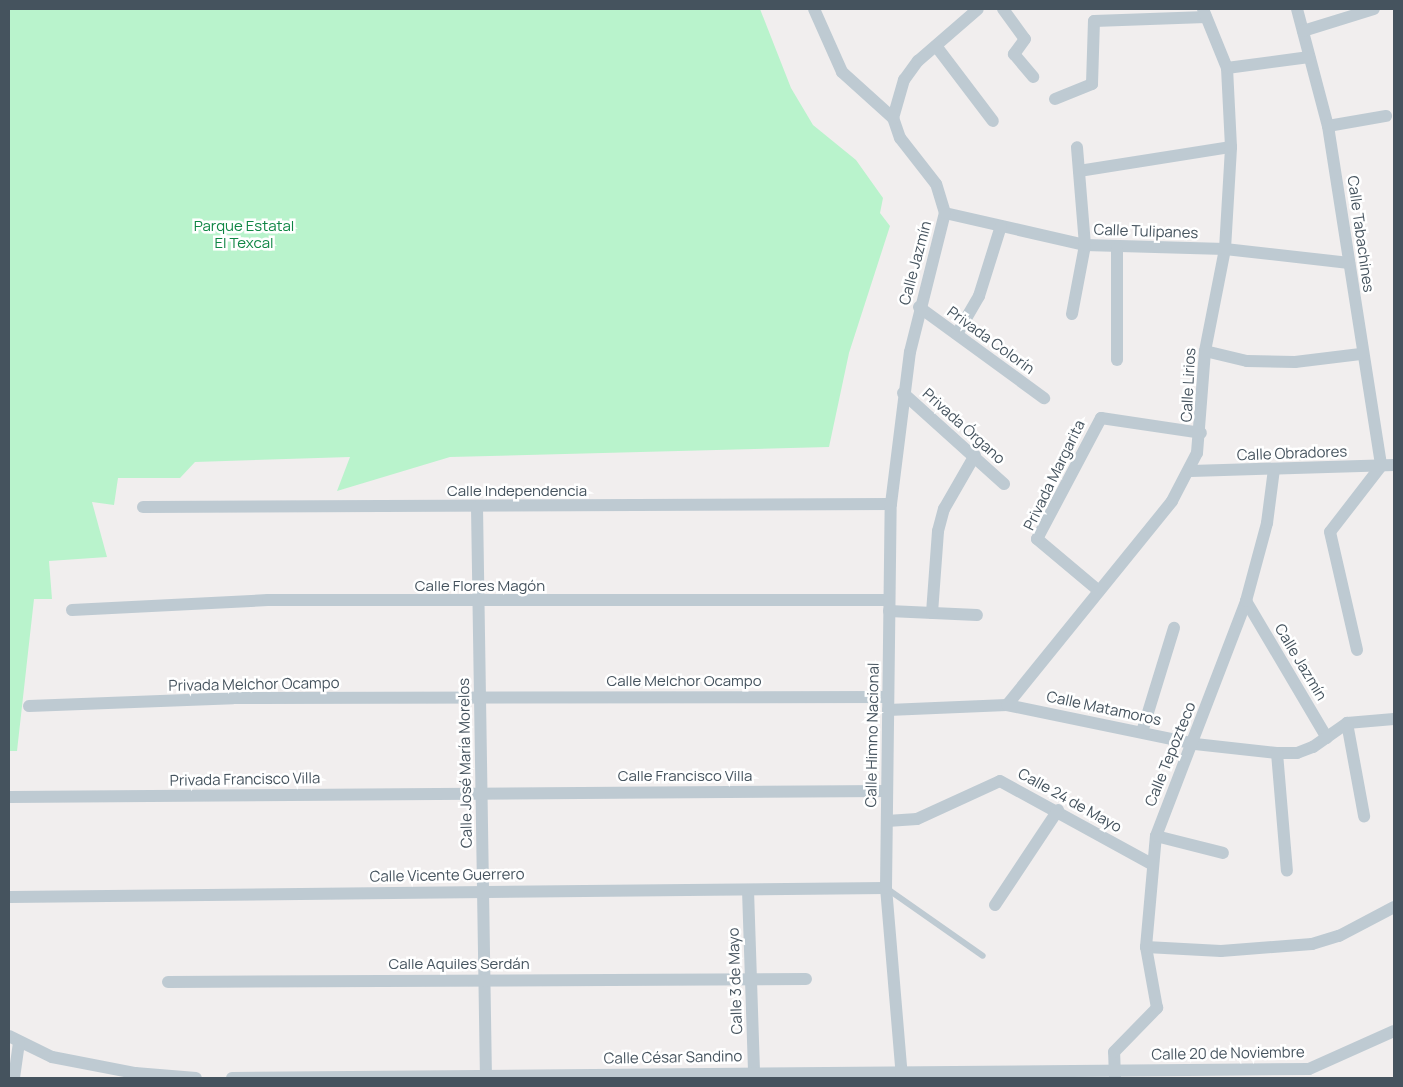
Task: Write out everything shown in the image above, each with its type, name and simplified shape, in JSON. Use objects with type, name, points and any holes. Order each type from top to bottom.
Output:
[{"type":"street","points":[[814,9],[842,72],[893,118],[904,80],[936,46],[978,9]]},
{"type":"street","points":[[1003,9],[1025,40],[1014,54],[1033,77]]},
{"type":"street","name":"Calle Tabachines","points":[[1297,9],[1328,126],[1361,354],[1381,466]]},
{"type":"street","points":[[1303,31],[1374,9]]},
{"type":"street","points":[[1055,98],[1092,84],[1094,21],[1205,13]]},
{"type":"street","name":"Calle Lirios","points":[[1007,705],[1099,591],[1191,471],[1201,433],[1205,351],[1225,249],[1231,147],[1227,68],[1205,13]]},
{"type":"street","points":[[936,46],[993,121]]},
{"type":"street","points":[[1227,68],[1309,57]]},
{"type":"street","points":[[1328,126],[1386,116]]},
{"type":"street","name":"Calle Jazmín","points":[[893,118],[900,138],[936,184],[945,213],[919,307],[903,393]]},
{"type":"street","points":[[1079,171],[1231,147]]},
{"type":"street","points":[[1072,314],[1084,245],[1077,148]]},
{"type":"street","name":"Calle Tulipanes","points":[[945,213],[1084,245],[1117,249],[1225,249],[1349,264]]},
{"type":"street","points":[[957,334],[979,296],[1000,226]]},
{"type":"street","points":[[1117,249],[1117,360]]},
{"type":"street","name":"Privada Colorín","points":[[919,307],[1044,398]]},
{"type":"street","points":[[1205,351],[1247,361],[1295,362],[1361,354]]},
{"type":"street","name":"Privada Órgano","points":[[903,393],[975,455],[1004,484]]},
{"type":"street","name":"Calle Himno Nacional","points":[[902,1075],[886,888],[891,504],[903,393]]},
{"type":"street","name":"Privada Margarita","points":[[1099,591],[1037,539],[1101,418],[1201,433]]},
{"type":"street","points":[[932,613],[938,531],[944,509],[975,455]]},
{"type":"street","name":"Calle Obradores","points":[[1191,471],[1394,465]]},
{"type":"street","points":[[1357,650],[1330,532],[1381,466]]},
{"type":"street","name":"Calle Tepozteco","points":[[1115,1075],[1114,1052],[1157,1008],[1146,947],[1150,863],[1168,796],[1195,744],[1246,602],[1267,523],[1274,469]]},
{"type":"street","name":"Calle Independencia","points":[[143,507],[891,504]]},
{"type":"street","name":"Calle José María Morelos","points":[[477,507],[486,1077]]},
{"type":"street","name":"Calle Flores Magón","points":[[72,610],[268,600],[889,606],[932,613],[977,615]]},
{"type":"street","name":"Calle Jazmín","points":[[1246,602],[1327,738]]},
{"type":"street","points":[[1142,732],[1174,628]]},
{"type":"street","name":"Calle Melchor Ocampo","points":[[480,698],[888,697]]},
{"type":"street","name":"Privada Melchor Ocampo","points":[[29,706],[234,698],[480,698]]},
{"type":"street","name":"Calle Matamoros","points":[[888,710],[1007,705],[1195,744],[1277,753],[1297,753],[1327,738],[1347,723]]},
{"type":"street","points":[[1364,816],[1347,723],[1394,719]]},
{"type":"street","points":[[1277,753],[1287,871]]},
{"type":"street","name":"Calle 24 de Mayo","points":[[887,821],[917,818],[1000,782],[1058,810],[1150,863]]},
{"type":"street","name":"Calle Francisco Villa","points":[[482,793],[887,791]]},
{"type":"street","name":"Privada Francisco Villa","points":[[9,797],[482,793]]},
{"type":"street","points":[[995,905],[1058,810]]},
{"type":"street","points":[[1156,836],[1223,853]]},
{"type":"street","name":"Calle Vicente Guerrero","points":[[9,896],[482,890],[886,888]]},
{"type":"street","name":"Calle 3 de Mayo","points":[[748,890],[754,1072]]},
{"type":"street","points":[[1146,947],[1221,951],[1312,944],[1339,936],[1394,907]]},
{"type":"street","name":"Calle Aquiles Serdán","points":[[168,982],[806,978]]},
{"type":"street","name":"Calle 20 de Noviembre","points":[[1115,1075],[1309,1069],[1394,1031]]},
{"type":"street","points":[[12,1075],[14,1040],[61,1059],[135,1073],[196,1078]]},
{"type":"street","name":"Calle César Sandino","points":[[232,1078],[695,1076],[754,1072],[902,1075],[1115,1075]]},
{"type":"lane","points":[[886,888],[983,956]]},
{"type":"green space","name":"Parque Estatal El Texcal","points":[[9,9],[760,9],[791,88],[813,125],[856,160],[883,198],[880,213],[890,226],[849,353],[829,447],[450,457],[337,491],[350,457],[195,462],[180,478],[118,478],[114,505],[92,502],[107,557],[49,561],[52,599],[34,599],[17,751],[9,751]]}]
